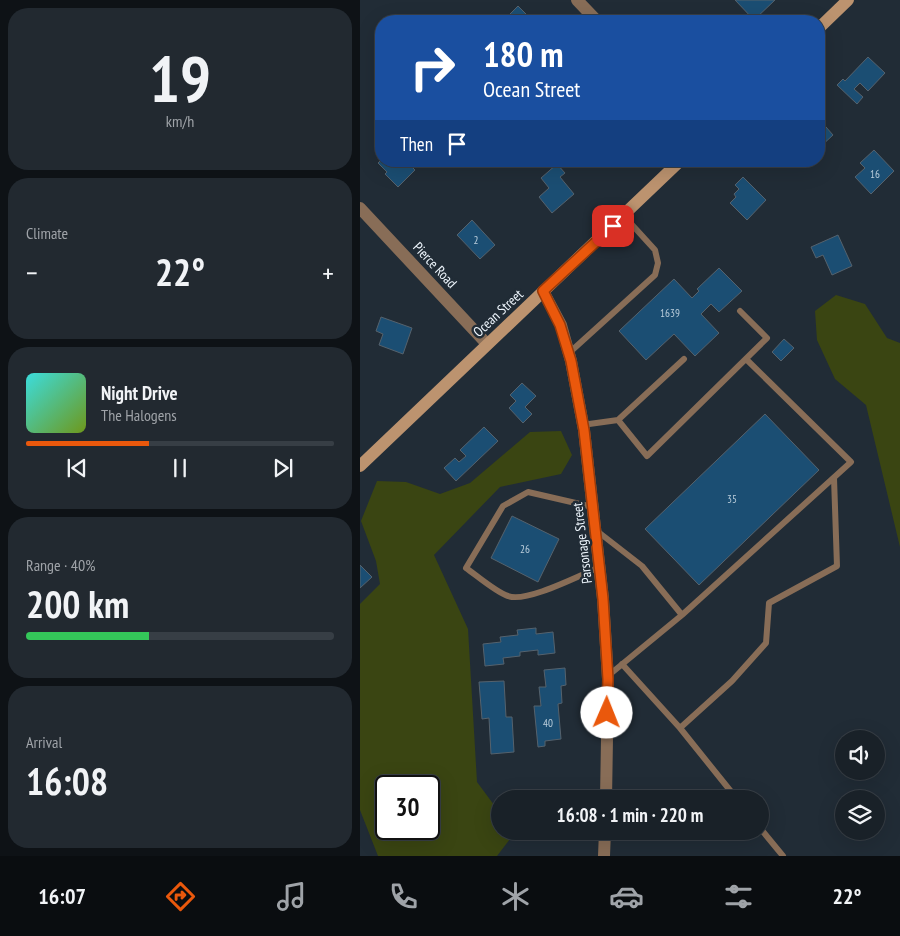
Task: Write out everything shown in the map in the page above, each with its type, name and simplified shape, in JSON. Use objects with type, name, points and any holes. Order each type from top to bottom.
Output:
[{"type":"main road","points":[[825,22],[848,0]]},
{"type":"main road","name":"Ocean Street","points":[[360,466],[674,167]]},
{"type":"street","points":[[577,0],[591,15]]},
{"type":"street","name":"Pierce Road","points":[[360,208],[487,344]]},
{"type":"street","name":"Parsonage Street","points":[[543,291],[560,325],[569,353],[582,424],[600,567],[608,676],[606,790]]},
{"type":"street","points":[[604,840],[604,856]]},
{"type":"lane","points":[[569,353],[655,274],[658,262],[655,250],[624,216]]},
{"type":"lane","points":[[618,420],[647,456],[767,338],[740,311]]},
{"type":"lane","points":[[582,424],[618,420],[684,358]]},
{"type":"lane","points":[[608,676],[682,615],[852,462],[746,359]]},
{"type":"lane","points":[[680,728],[732,682],[766,643],[769,603],[837,566],[834,478]]},
{"type":"lane","points":[[592,507],[528,492],[503,506],[466,568],[508,596],[519,597],[535,595],[600,567]]},
{"type":"lane","points":[[595,530],[642,566],[682,615]]},
{"type":"lane","points":[[622,664],[680,728],[730,790]]},
{"type":"lane","points":[[769,839],[783,856]]},
{"type":"green space","points":[[836,295],[865,304],[887,338],[900,343],[900,547],[866,405],[835,379],[817,340],[815,311]]},
{"type":"green space","points":[[561,431],[572,455],[561,474],[500,487],[434,555],[468,629],[477,782],[491,801],[491,840],[509,840],[497,856],[378,856],[360,810],[360,604],[380,584],[376,561],[361,521],[377,481],[406,482],[440,494],[470,483],[530,432]]},
{"type":"building","points":[[735,0],[775,0],[759,15],[749,15]]},
{"type":"building","points":[[518,6],[527,15],[509,15]]},
{"type":"building","points":[[868,57],[885,73],[868,91],[860,83],[854,89],[863,97],[857,104],[837,85],[843,79],[845,81]]},
{"type":"building","points":[[825,126],[833,135],[825,142]]},
{"type":"building","points":[[874,150],[894,171],[871,194],[855,177],[865,168],[860,163]]},
{"type":"building","points":[[382,167],[412,167],[415,170],[398,187],[385,174],[387,172]]},
{"type":"building","points":[[554,167],[560,167],[565,173],[560,177],[574,194],[552,213],[539,197],[549,188],[541,178]]},
{"type":"building","points":[[743,177],[766,200],[747,220],[730,203],[736,197],[734,194],[739,189],[735,185]]},
{"type":"building","points":[[472,220],[495,245],[480,259],[457,235]]},
{"type":"building","points":[[838,235],[852,266],[832,275],[823,255],[816,258],[811,247]]},
{"type":"building","points":[[719,268],[742,291],[719,312],[711,304],[701,314],[719,333],[695,356],[674,334],[646,360],[619,331],[674,279],[692,298],[699,291],[697,289]]},
{"type":"building","points":[[381,317],[412,328],[403,354],[379,345],[383,334],[376,331]]},
{"type":"building","points":[[784,339],[794,348],[781,361],[772,352]]},
{"type":"building","points":[[522,383],[536,396],[525,407],[532,414],[523,423],[509,408],[516,401],[510,395]]},
{"type":"building","points":[[765,414],[819,470],[699,585],[645,529]]},
{"type":"building","points":[[484,427],[498,441],[456,481],[444,468],[455,458],[459,462],[466,456],[460,450]]},
{"type":"building","points":[[512,516],[559,539],[538,582],[491,558]]},
{"type":"building","points":[[360,565],[372,577],[360,588]]},
{"type":"building","points":[[536,628],[536,634],[553,632],[555,653],[538,655],[538,650],[520,652],[520,656],[503,658],[504,664],[485,666],[483,644],[501,642],[500,637],[518,635],[517,630]]},
{"type":"building","points":[[565,668],[566,685],[561,686],[562,703],[558,704],[561,739],[545,741],[545,746],[538,747],[534,706],[541,706],[539,687],[546,687],[544,670]]},
{"type":"building","points":[[504,681],[506,717],[512,717],[514,752],[491,754],[489,718],[482,719],[479,682]]},
{"type":"route","points":[[607,713],[608,679],[603,599],[584,430],[571,361],[560,325],[543,291],[613,226]]}]
